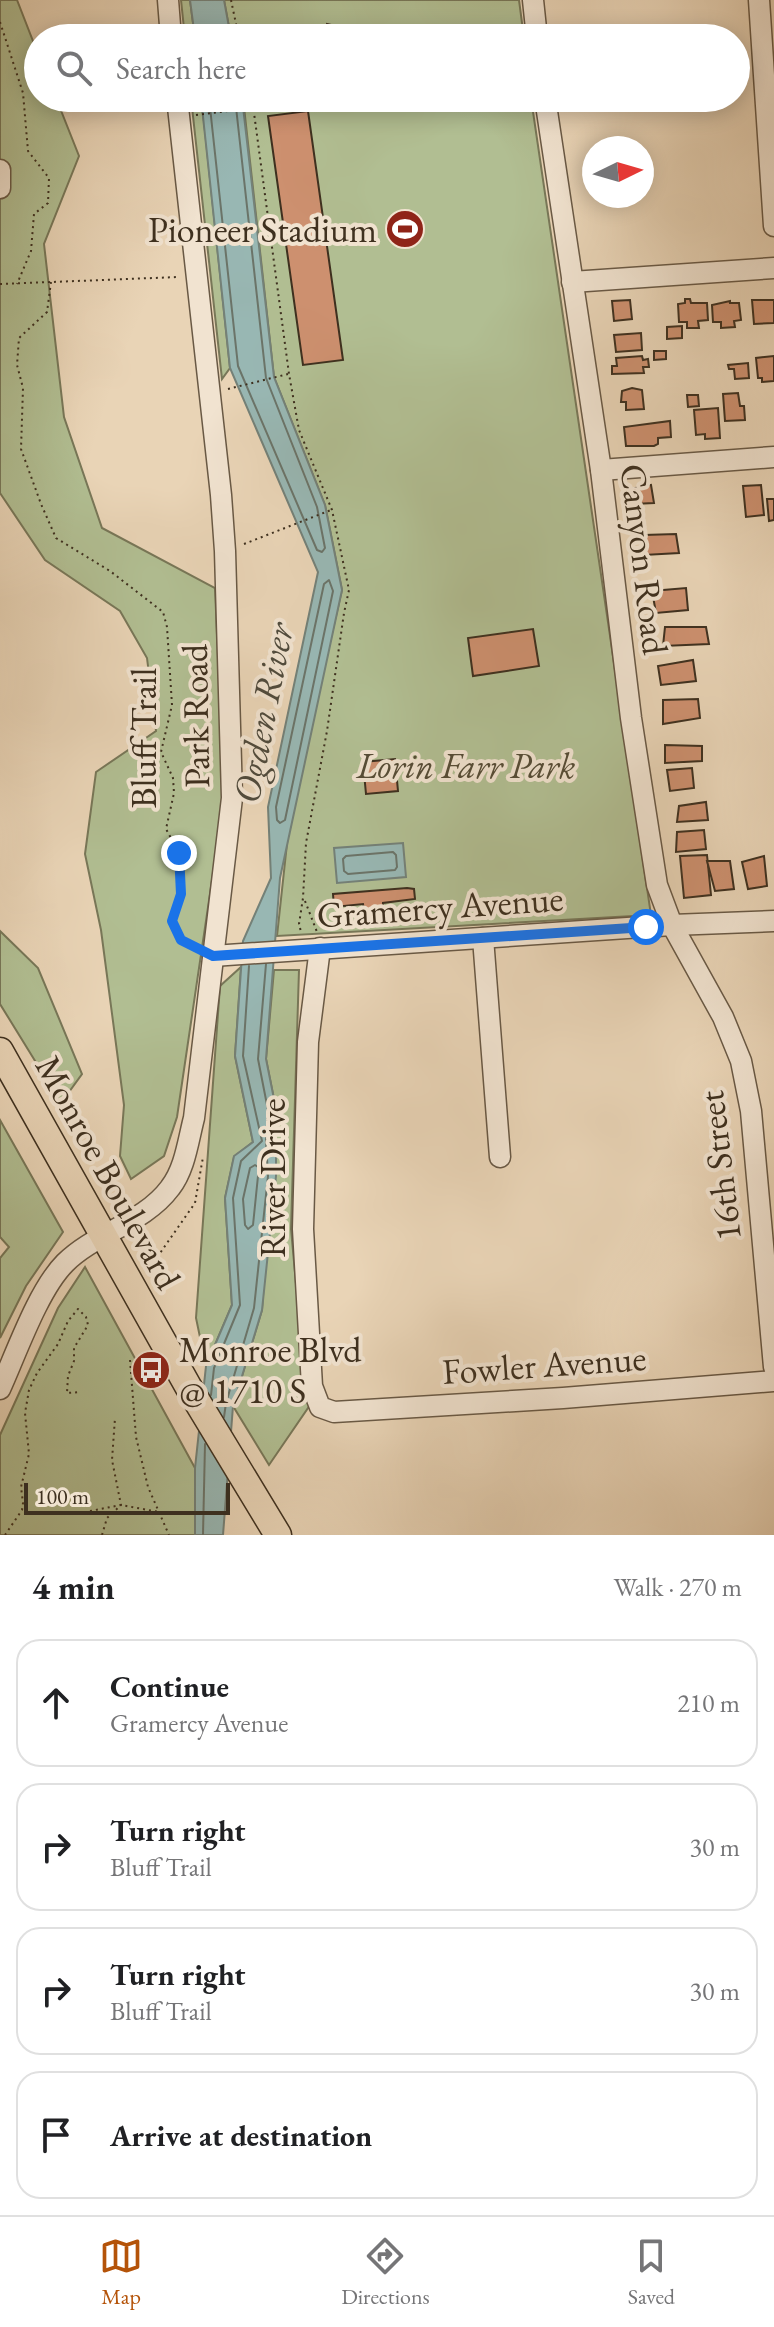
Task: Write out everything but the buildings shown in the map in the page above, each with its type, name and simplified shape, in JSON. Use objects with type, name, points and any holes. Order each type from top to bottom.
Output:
[{"type":"main road","name":"Monroe Boulevard","points":[[0,1051],[189,1388],[278,1535]]},
{"type":"street","points":[[168,0],[170,24]]},
{"type":"street","points":[[533,0],[536,24]]},
{"type":"street","points":[[759,0],[774,226]]},
{"type":"street","name":"Park Road","points":[[0,1389],[42,1297],[64,1264],[152,1205],[170,1188],[182,1166],[194,1118],[232,798],[225,551],[216,393],[197,277],[179,112]]},
{"type":"street","name":"Canyon Road","points":[[547,112],[601,470],[631,718],[657,885],[672,925]]},
{"type":"street","points":[[0,170],[0,188]]},
{"type":"street","points":[[572,282],[774,268]]},
{"type":"street","points":[[601,470],[774,457]]},
{"type":"street","points":[[672,925],[774,921]]},
{"type":"street","name":"Gramercy Avenue","points":[[213,956],[672,925]]},
{"type":"street","name":"16th Street","points":[[672,925],[723,1017],[741,1061],[767,1212],[774,1367]]},
{"type":"street","points":[[483,938],[500,1157]]},
{"type":"street","name":"River Drive","points":[[320,948],[308,1042],[303,1229],[312,1386],[320,1407]]},
{"type":"street","name":"Fowler Avenue","points":[[320,1407],[334,1412],[774,1381]]},
{"type":"path","points":[[231,0],[236,24]]},
{"type":"path","points":[[0,22],[24,105]]},
{"type":"path","points":[[17,284],[31,251],[34,214],[48,203],[49,178],[28,151],[25,112]]},
{"type":"path","points":[[202,114],[215,112]]},
{"type":"path","points":[[254,112],[299,430],[332,510],[349,590],[306,843],[299,924],[302,933]]},
{"type":"path","points":[[0,284],[197,277]]},
{"type":"path","name":"Bluff Trail","points":[[51,282],[47,312],[19,338],[17,365],[23,388],[21,449],[56,538],[110,571],[163,612],[167,627],[172,705],[161,752],[173,778],[174,793],[166,829],[179,853],[181,894],[172,921],[181,940],[213,956]]},
{"type":"path","points":[[216,393],[289,374]]},
{"type":"path","points":[[239,546],[332,510]]},
{"type":"path","points":[[303,898],[316,922]]},
{"type":"path","points":[[156,1263],[195,1203],[203,1155]]},
{"type":"path","points":[[5,1535],[22,1510],[21,1487],[29,1454],[25,1413],[29,1390],[78,1309],[86,1317],[88,1325],[76,1343],[66,1388],[67,1393],[81,1392]]},
{"type":"path","points":[[130,1360],[136,1437],[148,1487],[169,1535]]},
{"type":"path","points":[[115,1418],[112,1460],[121,1505]]},
{"type":"path","points":[[90,1511],[121,1505],[160,1512]]},
{"type":"path","points":[[102,1535],[107,1518],[121,1505]]},
{"type":"green space","points":[[0,0],[17,0],[26,24],[24,112],[62,112],[79,156],[44,244],[64,417],[102,528],[215,588],[224,799],[177,1117],[164,1156],[131,1179],[120,1156],[124,1105],[101,930],[85,854],[96,772],[156,731],[147,658],[120,611],[45,560],[0,493]]},
{"type":"green space","points":[[181,0],[190,0],[193,24],[184,24]]},
{"type":"green space","points":[[224,0],[519,0],[522,24],[228,24]]},
{"type":"green space","points":[[193,112],[203,112],[204,122],[230,368],[222,379]]},
{"type":"green space","name":"Lorin Farr Park","points":[[245,112],[533,112],[651,915],[277,936],[290,816],[342,590],[325,505],[274,377]]},
{"type":"green space","points":[[0,931],[38,968],[82,1074],[61,1103],[0,1004]]},
{"type":"green space","points":[[241,967],[235,1056],[253,1142],[234,1157],[225,1198],[232,1305],[206,1366],[196,1318],[220,986]]},
{"type":"green space","points":[[274,970],[299,970],[291,1229],[306,1393],[310,1405],[269,1465],[233,1406],[262,1310],[276,1109],[266,1059]]},
{"type":"green space","points":[[0,1120],[63,1232],[26,1286],[0,1338],[0,1258],[9,1247],[0,1237]]},
{"type":"green space","points":[[85,1267],[195,1468],[195,1535],[0,1535],[0,1435],[58,1308]]},
{"type":"water","points":[[190,0],[224,0],[228,24],[193,24]]},
{"type":"water","name":"Ogden River","points":[[203,112],[244,112],[274,377],[325,505],[342,590],[280,878],[266,1059],[276,1109],[276,1176],[262,1310],[233,1406],[223,1535],[195,1535],[195,1468],[206,1366],[232,1305],[225,1198],[234,1156],[253,1142],[235,1056],[243,941],[271,878],[268,807],[318,572],[230,368]]},
{"type":"water","points":[[403,843],[406,877],[337,883],[334,848]]},
{"type":"place","name":"Pioneer Stadium","points":[[405,229]]},
{"type":"place","name":"Monroe Blvd @ 1710 S","points":[[151,1370]]},
{"type":"route","points":[[179,853],[181,894],[172,921],[181,940],[213,956],[646,927]]}]
